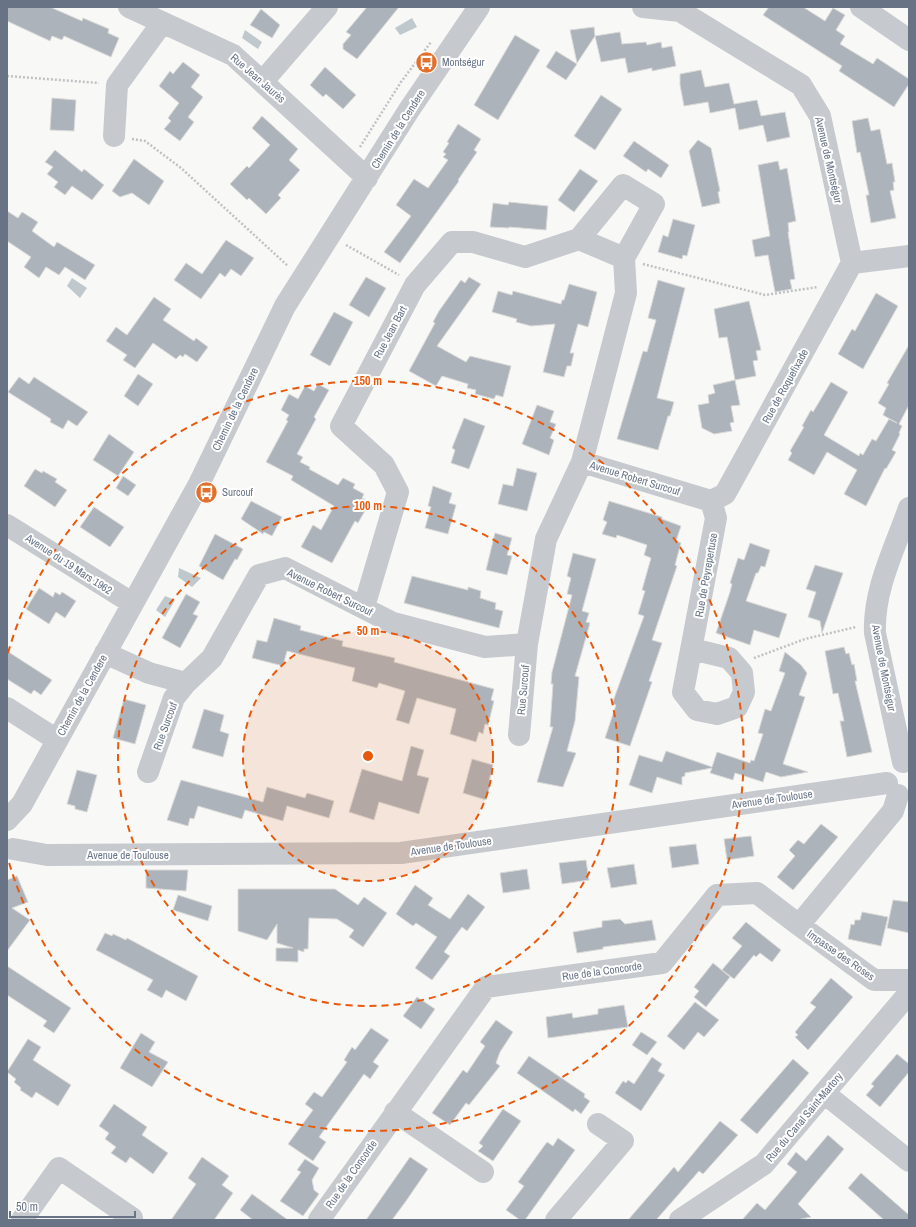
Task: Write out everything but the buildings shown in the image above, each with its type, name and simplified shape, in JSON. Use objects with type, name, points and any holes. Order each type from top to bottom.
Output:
[{"type":"street","name":"Rue Jean Jaurès","points":[[129,7],[233,55],[367,178]]},
{"type":"street","points":[[263,81],[327,7]]},
{"type":"street","name":"Chemin de la Cendere","points":[[7,820],[22,804],[198,484],[285,306],[417,97],[479,7]]},
{"type":"street","name":"Avenue de Montségur","points":[[643,7],[680,11],[801,85],[820,116],[852,264]]},
{"type":"street","points":[[861,7],[909,40]]},
{"type":"street","points":[[114,136],[117,85],[162,23]]},
{"type":"street","points":[[582,462],[626,293],[624,258],[654,204],[623,185],[579,239],[624,258]]},
{"type":"street","name":"Rue Jean Bart","points":[[364,607],[398,492],[384,465],[341,426],[415,285],[452,242],[473,242],[525,257],[579,239]]},
{"type":"street","points":[[852,264],[909,256]]},
{"type":"street","name":"Rue de Roquefixade","points":[[711,501],[725,494],[852,264]]},
{"type":"street","name":"Avenue Robert Surcouf","points":[[186,683],[212,658],[258,575],[285,568],[393,623],[485,647],[527,644],[546,539],[582,462],[711,501]]},
{"type":"street","name":"Rue de Peyrepertuse","points":[[692,649],[716,518],[711,501]]},
{"type":"street","name":"Avenue de Montségur","points":[[906,762],[875,633],[875,623],[877,600],[909,508]]},
{"type":"street","name":"Avenue du 19 Mars 1962","points":[[7,525],[132,604]]},
{"type":"street","name":"Rue Surcouf","points":[[519,735],[527,644]]},
{"type":"street","points":[[692,649],[729,658],[742,673],[744,692],[737,707],[717,714],[697,710],[683,692],[692,649]]},
{"type":"street","points":[[105,654],[149,673],[186,683]]},
{"type":"street","name":"Rue Surcouf","points":[[148,772],[174,698],[186,683]]},
{"type":"street","points":[[7,708],[57,740]]},
{"type":"street","points":[[799,925],[893,811],[898,789],[888,776],[895,767],[906,762]]},
{"type":"street","name":"Avenue de Toulouse","points":[[9,846],[47,855],[402,853],[898,789]]},
{"type":"street","name":"Rue de la Concorde","points":[[319,1220],[486,987],[662,963],[717,895],[757,893],[799,925]]},
{"type":"street","name":"Impasse des Roses","points":[[799,925],[874,980],[909,980]]},
{"type":"street","name":"Rue du Canal Saint-Martory","points":[[680,1220],[764,1164],[909,993]]},
{"type":"street","points":[[824,1093],[909,1161]]},
{"type":"street","points":[[395,1112],[482,1172]]},
{"type":"street","points":[[556,1220],[623,1141],[598,1124]]},
{"type":"street","points":[[22,1220],[59,1168],[132,1218]]},
{"type":"path","points":[[7,76],[117,85]]},
{"type":"path","points":[[114,136],[145,141],[180,168],[288,266]]},
{"type":"path","points":[[330,235],[415,285]]},
{"type":"path","points":[[624,258],[764,295],[842,283]]},
{"type":"path","points":[[735,666],[805,639],[875,623]]},
{"type":"shaded area","points":[[412,18],[417,27],[400,35],[395,28]]},
{"type":"shaded area","points":[[245,30],[262,42],[258,49],[242,38]]},
{"type":"shaded area","points":[[72,278],[87,288],[80,298],[67,286]]},
{"type":"shaded area","points":[[179,568],[201,578],[192,587],[178,577]]},
{"type":"shaded area","points":[[165,596],[175,600],[165,617],[156,610]]},
{"type":"place","name":"Montségur","points":[[426,62]]},
{"type":"place","name":"Surcouf","points":[[207,492]]}]
